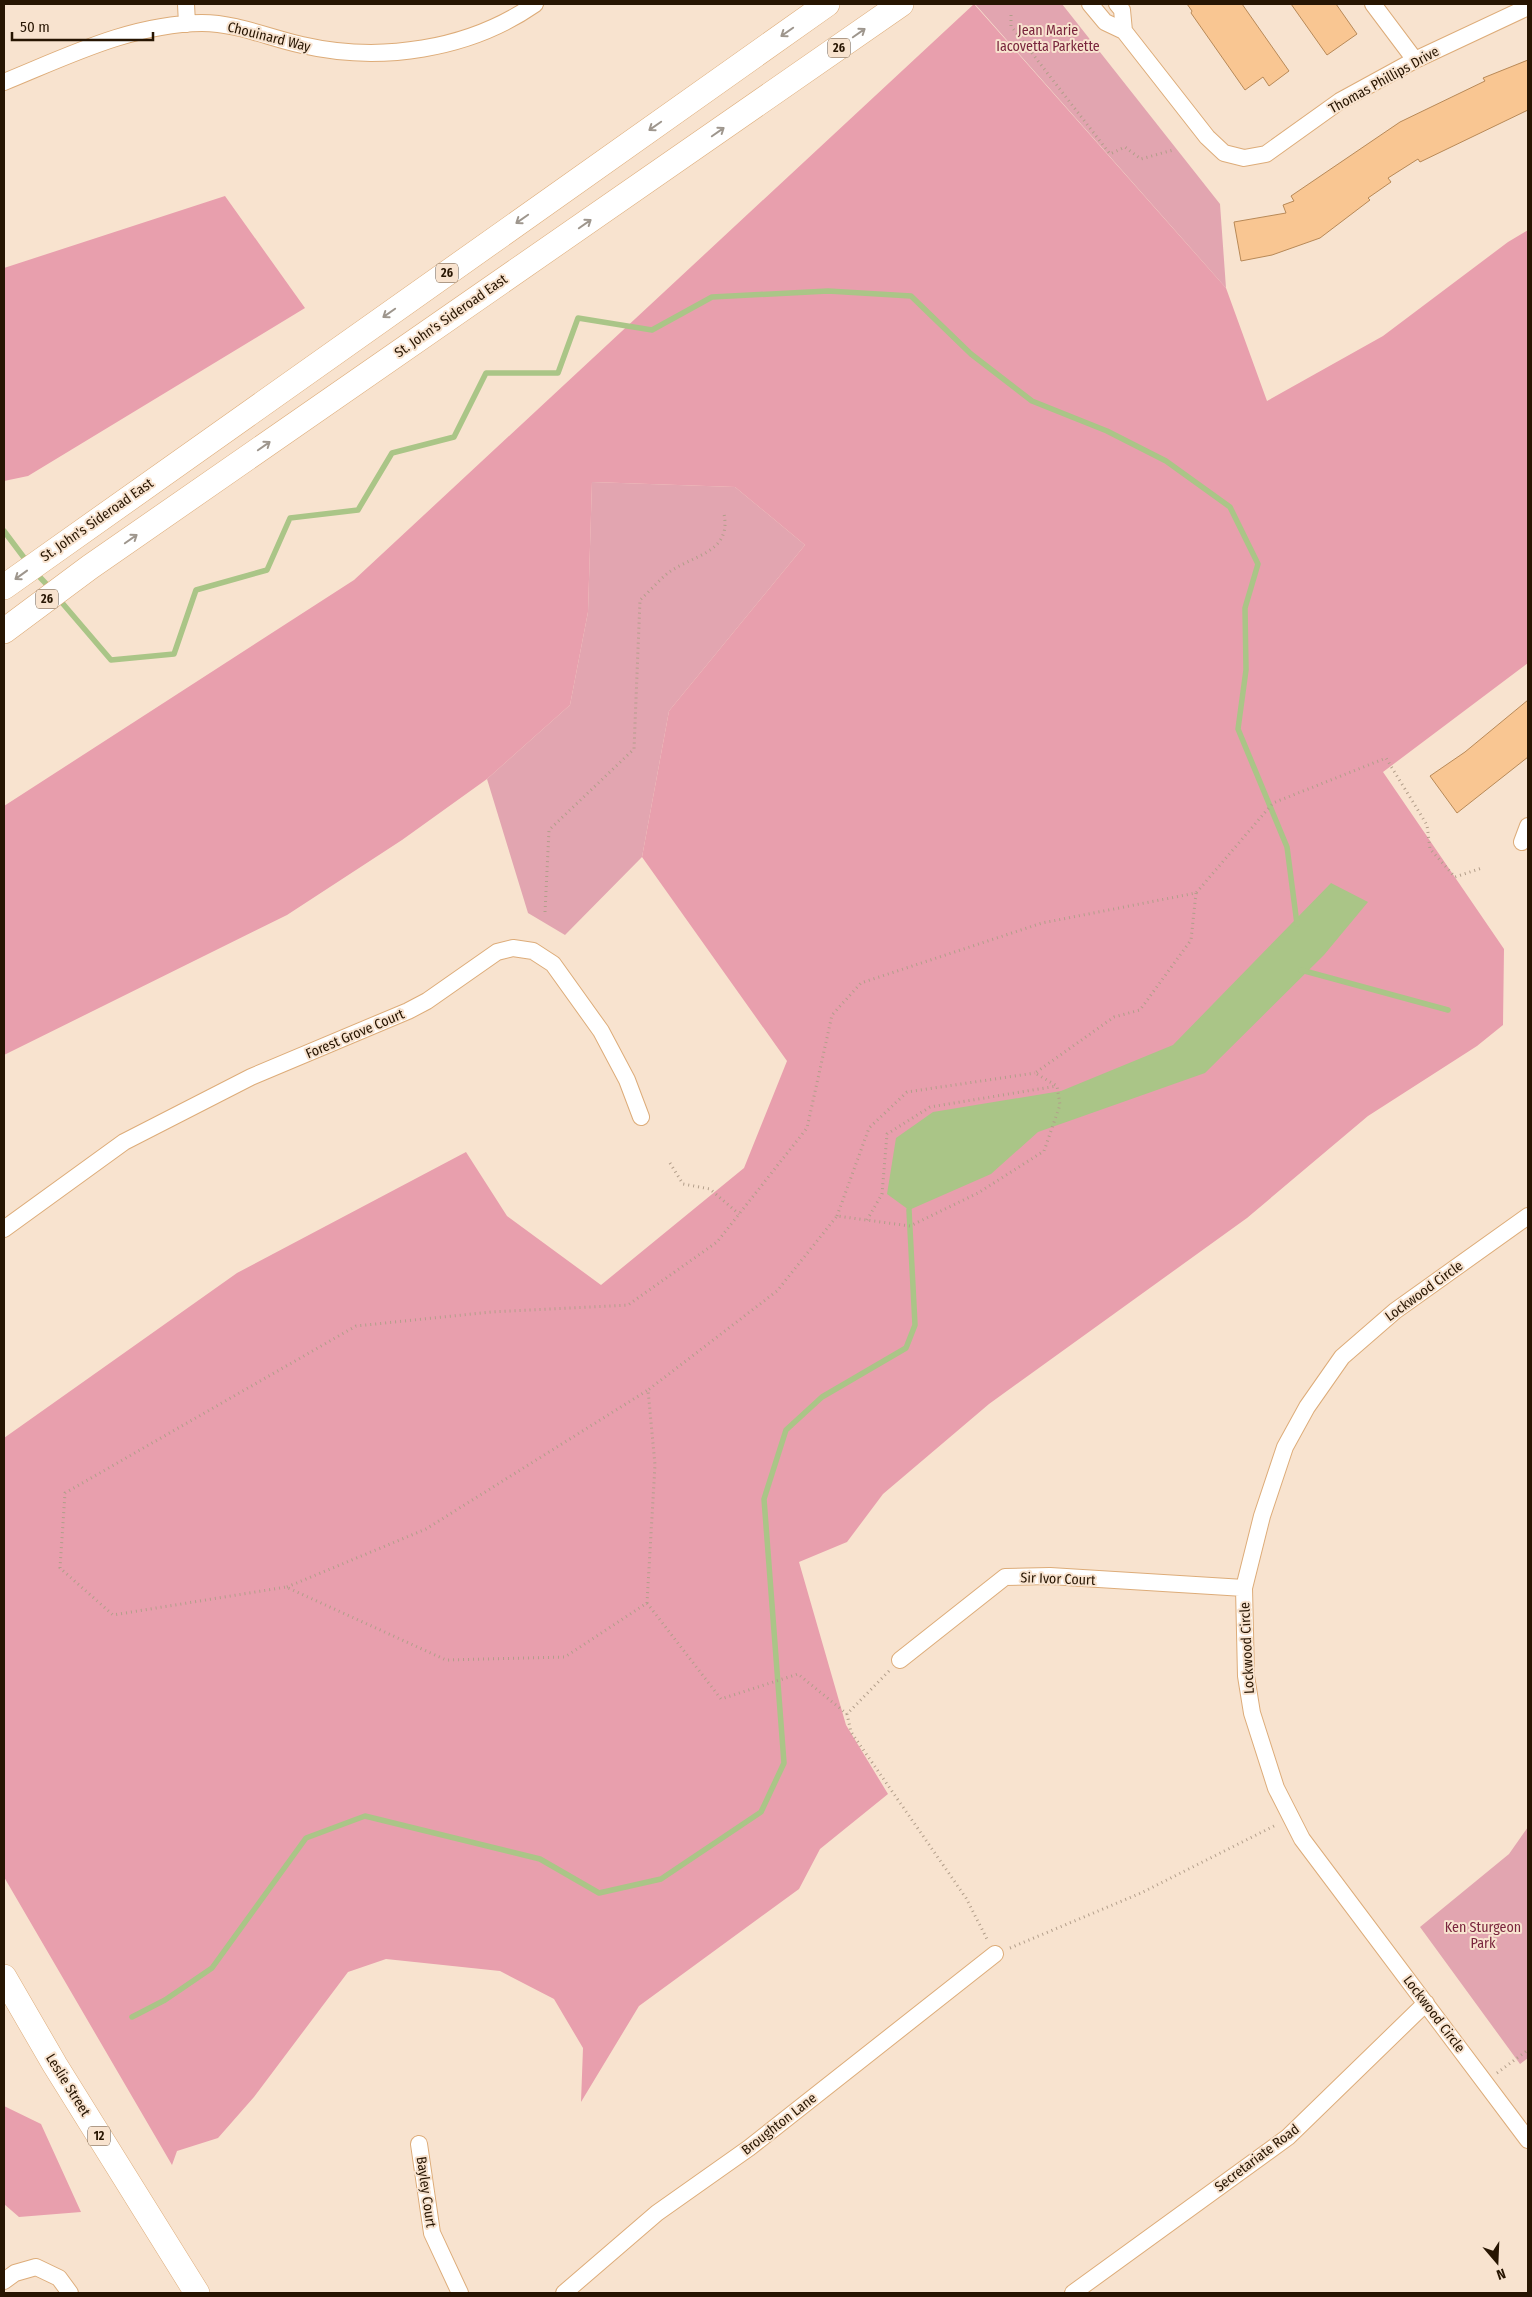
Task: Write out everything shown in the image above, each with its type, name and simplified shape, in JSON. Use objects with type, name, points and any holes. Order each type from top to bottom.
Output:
[{"type":"main road","name":"St. John's Sideroad East","points":[[4,587],[827,4]]},
{"type":"main road","name":"St. John's Sideroad East","points":[[4,631],[90,567],[901,4]]},
{"type":"main road","name":"Leslie Street","points":[[4,1977],[55,2065],[197,2293]]},
{"type":"street","points":[[186,4],[187,24]]},
{"type":"street","name":"Chouinard Way","points":[[4,82],[124,34],[144,29],[204,23],[247,29],[320,49],[401,51],[436,46],[480,33],[505,22],[535,4]]},
{"type":"street","name":"Thomas Phillips Drive","points":[[1090,4],[1105,22],[1124,31],[1207,137],[1224,153],[1244,158],[1266,154],[1340,100],[1415,60],[1528,7]]},
{"type":"street","name":"Thomas Phillips Drive","points":[[1118,4],[1122,10],[1124,31]]},
{"type":"street","points":[[1373,4],[1415,60]]},
{"type":"street","points":[[1522,842],[1528,826]]},
{"type":"street","name":"Forest Grove Court","points":[[4,1229],[124,1142],[251,1077],[408,1011],[427,1001],[493,954],[513,948],[533,950],[553,964],[601,1031],[626,1080],[641,1117]]},
{"type":"street","name":"Lockwood Circle","points":[[1528,1216],[1395,1310],[1342,1357],[1307,1407],[1284,1447],[1262,1516],[1244,1588],[1246,1676],[1252,1713],[1276,1788],[1291,1818],[1302,1839],[1528,2140]]},
{"type":"street","name":"Sir Ivor Court","points":[[900,1660],[1005,1577],[1050,1576],[1244,1588]]},
{"type":"street","name":"Broughton Lane","points":[[564,2293],[657,2213],[749,2148],[995,1954]]},
{"type":"street","name":"Secretariate Road","points":[[1073,2293],[1288,2137],[1426,2003]]},
{"type":"street","name":"Bayley Court","points":[[419,2144],[432,2233],[460,2293]]},
{"type":"street","points":[[4,2281],[15,2273],[36,2267],[59,2278],[70,2293]]},
{"type":"path","points":[[1011,16],[1011,26],[1110,154],[1125,147],[1142,159],[1173,150]]},
{"type":"path","points":[[545,912],[549,830],[634,749],[640,600],[669,572],[716,547],[726,526],[724,514]]},
{"type":"path","points":[[1196,893],[1042,923],[861,983],[832,1015],[807,1128],[717,1242],[628,1305],[491,1312],[356,1326],[66,1493],[60,1568],[113,1615],[286,1588],[426,1529],[648,1390],[777,1291],[836,1216],[870,1128],[907,1092],[1035,1073],[1114,1017],[1140,1010],[1191,940],[1196,893],[1273,803],[1386,758],[1427,825],[1430,849],[1455,877],[1482,868]]},
{"type":"path","points":[[1035,1073],[1058,1086]]},
{"type":"path","points":[[836,1216],[910,1226],[978,1193],[1044,1152],[1060,1105],[1058,1086]]},
{"type":"path","points":[[867,1220],[882,1194],[887,1134],[930,1107],[1058,1086]]},
{"type":"path","points":[[670,1163],[683,1184],[710,1189],[739,1214]]},
{"type":"path","points":[[648,1390],[654,1465],[647,1603],[721,1699],[798,1674],[847,1714],[851,1732],[966,1898],[995,1954],[1141,1893],[1291,1818]]},
{"type":"path","points":[[286,1588],[446,1660],[565,1657],[647,1603]]},
{"type":"path","points":[[847,1714],[900,1660]]},
{"type":"path","points":[[1484,2082],[1528,2050]]},
{"type":"green space","name":"Jean Marie Iacovetta Parkette","points":[[975,4],[1062,4],[1220,204],[1226,288]]},
{"type":"green space","points":[[592,482],[735,487],[805,545],[669,711],[642,857],[565,935],[528,913],[487,779],[570,705],[588,612]]},
{"type":"green space","name":"Ken Sturgeon Park","points":[[1528,1827],[1528,2058],[1520,2064],[1420,1927],[1509,1854]]},
{"type":"shaded area","points":[[974,4],[1226,288],[1267,401],[1383,336],[1508,242],[1528,230],[1528,663],[1383,772],[1504,949],[1503,1025],[1477,1046],[1368,1116],[1247,1218],[989,1404],[883,1494],[847,1542],[799,1562],[846,1725],[888,1794],[820,1849],[799,1889],[639,2006],[581,2102],[583,2048],[554,1999],[500,1971],[386,1959],[348,1972],[254,2097],[218,2138],[177,2151],[172,2165],[4,1877],[4,1438],[237,1273],[466,1152],[507,1216],[601,1285],[744,1168],[787,1061],[642,857],[669,711],[805,545],[735,487],[592,482],[588,612],[570,705],[487,779],[402,840],[287,915],[4,1055],[4,806],[354,580]]},
{"type":"shaded area","points":[[225,196],[305,308],[28,476],[4,481],[4,268]]},
{"type":"shaded area","points":[[1331,883],[1368,902],[1324,955],[1205,1073],[1038,1132],[991,1174],[909,1210],[887,1194],[896,1138],[933,1112],[1061,1091],[1173,1045]]},
{"type":"shaded area","points":[[4,2106],[41,2124],[81,2212],[19,2217],[4,2204]]},
{"type":"building","points":[[1187,4],[1242,4],[1289,71],[1269,86],[1263,77],[1245,90],[1191,13],[1192,11]]},
{"type":"building","points":[[1291,4],[1336,4],[1357,34],[1327,55]]},
{"type":"building","points":[[1528,60],[1528,110],[1420,162],[1418,159],[1388,178],[1391,182],[1368,198],[1370,200],[1320,238],[1272,255],[1241,261],[1234,222],[1286,213],[1283,205],[1294,201],[1291,196],[1400,122],[1485,81],[1483,78]]},
{"type":"building","points":[[1528,700],[1528,757],[1457,813],[1430,776],[1465,752]]},
{"type":"waterway","points":[[58,598],[111,660],[174,654],[196,590],[267,570],[290,518],[358,510],[392,453],[454,437],[486,373],[558,373],[578,318],[652,330],[712,297],[828,291],[911,296],[971,354],[1032,401],[1107,431],[1166,461],[1230,507],[1258,564],[1245,608],[1246,670],[1238,729],[1287,847],[1297,924]]},
{"type":"waterway","points":[[4,531],[28,563]]},
{"type":"waterway","points":[[35,572],[51,589]]},
{"type":"waterway","points":[[1301,970],[1448,1010]]},
{"type":"waterway","points":[[132,2017],[165,2000],[212,1968],[306,1838],[365,1816],[540,1859],[599,1893],[661,1879],[761,1812],[784,1763],[764,1499],[786,1430],[822,1397],[906,1348],[915,1325],[909,1210]]}]
